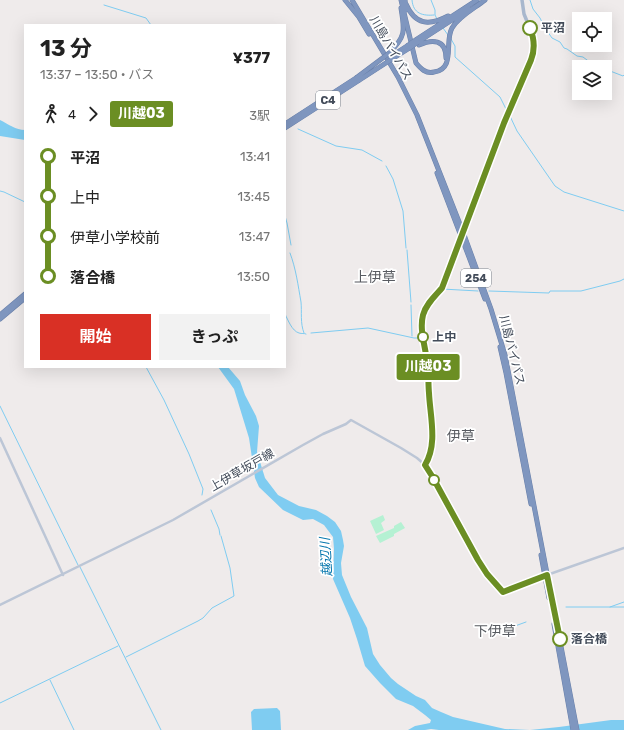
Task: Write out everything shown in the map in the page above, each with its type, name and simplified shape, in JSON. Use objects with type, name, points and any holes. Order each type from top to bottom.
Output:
[{"type":"highway","points":[[345,0],[362,21]]},
{"type":"highway","name":"川島バイパス","points":[[351,0],[395,77],[414,116],[462,234]]},
{"type":"highway","name":"川島バイパス","points":[[351,0],[398,77],[417,115],[491,309],[505,355],[570,702],[577,730]]},
{"type":"highway","points":[[400,0],[416,63],[423,70],[429,72],[441,70],[447,63],[449,58],[449,36],[452,27],[484,0]]},
{"type":"highway","points":[[357,79],[391,58],[400,42],[403,33],[403,23],[400,0]]},
{"type":"highway","points":[[405,0],[411,13],[421,21],[431,23],[454,12],[458,12]]},
{"type":"highway","points":[[405,0],[416,57],[419,63],[425,68],[432,70],[443,65],[446,55],[444,47],[441,44],[433,41],[418,42]]},
{"type":"highway","points":[[418,42],[458,12],[477,0]]},
{"type":"highway","points":[[441,25],[484,0]]},
{"type":"highway","name":"C4","points":[[286,127],[357,79],[368,74],[418,42]]},
{"type":"highway","name":"C4","points":[[286,124],[296,119]]},
{"type":"highway","points":[[0,315],[24,295]]},
{"type":"highway","points":[[0,319],[24,299]]},
{"type":"highway","name":"川島バイパス","points":[[570,702],[573,730]]},
{"type":"main road","points":[[522,0],[524,14],[531,31],[533,56],[502,129],[442,288],[426,307],[422,317],[422,335],[427,363],[432,430],[429,457],[425,465],[478,560],[487,574],[503,592],[546,575],[624,548]]},
{"type":"main road","name":"上伊草坂戸線","points":[[0,605],[173,520],[295,449],[346,424],[351,420],[401,448],[425,465]]},
{"type":"main road","points":[[0,438],[63,574]]},
{"type":"green space","points":[[383,515],[385,520],[381,523],[384,530],[376,534],[370,521]]},
{"type":"green space","points":[[401,522],[405,528],[394,534],[394,536],[380,543],[376,536],[394,528],[394,526]]},
{"type":"water","points":[[0,120],[15,128],[24,130],[24,140],[0,136]]},
{"type":"water","points":[[219,368],[229,368],[240,381],[245,395],[256,416],[259,426],[257,452],[265,478],[278,495],[299,506],[316,510],[327,516],[335,522],[341,531],[344,546],[341,563],[342,575],[351,597],[367,628],[373,654],[391,678],[416,696],[425,700],[432,708],[453,717],[505,729],[530,730],[408,730],[415,726],[430,723],[431,720],[413,706],[396,699],[365,666],[350,618],[333,579],[333,537],[324,525],[313,519],[303,520],[283,510],[259,487],[255,478],[249,438],[234,389]]},
{"type":"water","points":[[277,708],[280,711],[281,730],[252,730],[251,712],[254,709]]},
{"type":"water","points":[[611,720],[624,720],[624,730],[530,730]]},
{"type":"waterway","points":[[412,0],[416,11],[426,15],[434,15]]},
{"type":"waterway","points":[[431,0],[437,19]]},
{"type":"waterway","points":[[530,0],[533,9],[552,38],[560,42],[564,48],[587,60]]},
{"type":"waterway","points":[[104,5],[146,18],[150,24]]},
{"type":"waterway","points":[[443,28],[448,35]]},
{"type":"waterway","points":[[451,39],[455,46],[455,57],[500,97],[507,111]]},
{"type":"waterway","points":[[612,72],[623,76],[624,75]]},
{"type":"waterway","points":[[509,114],[517,131],[555,186],[564,192],[624,211]]},
{"type":"waterway","points":[[298,129],[336,146],[362,150],[382,161]]},
{"type":"waterway","points":[[386,166],[393,179],[403,211],[406,248]]},
{"type":"waterway","points":[[0,191],[24,202]]},
{"type":"waterway","points":[[286,220],[291,245]]},
{"type":"waterway","points":[[407,250],[411,302]]},
{"type":"waterway","points":[[290,253],[298,283],[304,333]]},
{"type":"waterway","points":[[489,291],[549,293],[550,291],[581,291],[624,279]]},
{"type":"waterway","points":[[429,307],[442,289],[478,291]]},
{"type":"waterway","points":[[411,305],[412,336]]},
{"type":"waterway","points":[[311,333],[368,328],[419,338],[423,308]]},
{"type":"waterway","points":[[286,316],[294,330],[299,333],[306,334]]},
{"type":"waterway","points":[[147,368],[164,400],[189,454],[203,489],[202,495]]},
{"type":"waterway","points":[[0,406],[78,565]]},
{"type":"waterway","points":[[211,510],[220,535]]},
{"type":"waterway","points":[[126,657],[198,621],[203,618],[212,608],[234,596],[230,568],[221,536]]},
{"type":"waterway","points":[[80,567],[161,730]]},
{"type":"waterway","points":[[610,607],[624,602]]},
{"type":"waterway","points":[[566,607],[624,607]]},
{"type":"waterway","points":[[511,630],[515,626],[526,622]]},
{"type":"waterway","points":[[0,703],[118,646]]},
{"type":"waterway","points":[[50,680],[74,730]]},
{"type":"bus line","name":"川越03","points":[[530,28],[533,56],[504,123],[442,288],[428,304],[422,317],[422,335],[427,363],[432,430],[429,457],[425,465],[478,560],[487,574],[503,592],[547,575],[560,639]]},
{"type":"place","name":"平沼","points":[[530,28]]},
{"type":"place","name":"上中","points":[[423,337]]},
{"type":"place","name":"落合橋","points":[[560,639]]},
{"type":"district","name":"上伊草","points":[[375,277]]},
{"type":"district","name":"伊草","points":[[461,436]]},
{"type":"district","name":"下伊草","points":[[495,631]]},
{"type":"water label","name":"越辺川","points":[[326,557]]}]
